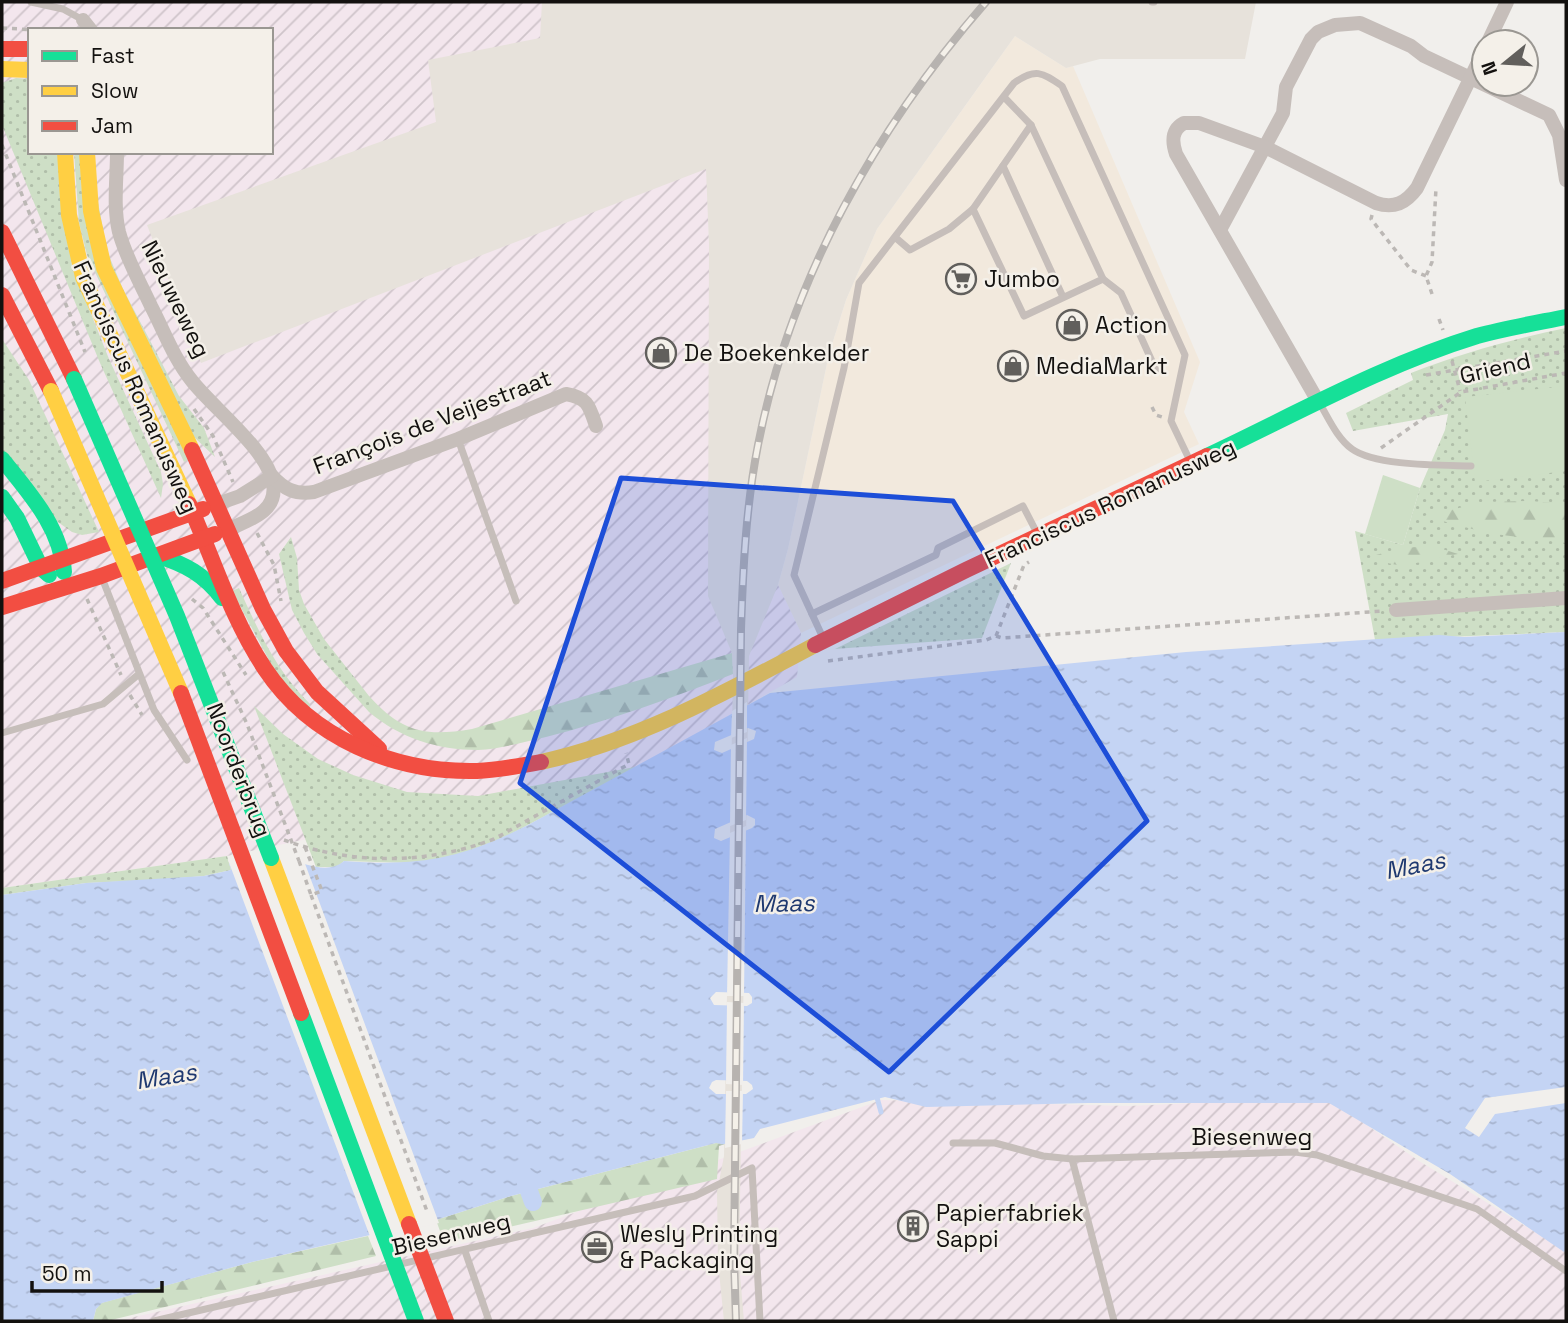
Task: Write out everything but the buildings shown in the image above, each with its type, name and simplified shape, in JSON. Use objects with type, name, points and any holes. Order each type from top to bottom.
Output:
[{"type":"street","points":[[1495,28],[1507,2]]},
{"type":"street","points":[[1220,230],[1283,113],[1286,87],[1311,39],[1327,27],[1342,23],[1360,23],[1470,78]]},
{"type":"street","points":[[2,49],[28,49]]},
{"type":"street","points":[[2,69],[28,70]]},
{"type":"street","points":[[1319,403],[1176,154],[1172,139],[1175,132],[1184,123],[1199,123],[1265,147],[1376,203],[1384,206],[1399,204],[1412,195],[1470,80]]},
{"type":"street","points":[[1512,98],[1549,116],[1559,135],[1566,180]]},
{"type":"street","name":"Franciscus Romanusweg","points":[[65,154],[67,212],[83,277],[193,512],[238,619],[263,666],[300,712],[322,729],[338,738],[389,757],[439,769],[476,771],[555,758],[681,715],[825,640],[1405,363],[1495,331],[1566,317]]},
{"type":"street","name":"Franciscus Romanusweg","points":[[87,154],[90,215],[94,240],[104,268],[229,529],[275,632],[299,670],[332,708],[389,757]]},
{"type":"street","name":"Nieuweweg","points":[[117,154],[118,220],[127,256],[184,370],[217,410],[264,459],[271,476]]},
{"type":"street","name":"Noorderbrug","points":[[2,232],[74,379],[151,551],[223,726],[446,1321]]},
{"type":"street","name":"Noorderbrug","points":[[2,295],[51,391],[150,617],[197,733],[416,1321]]},
{"type":"street","name":"François de Veijestraat","points":[[271,476],[288,491],[314,492],[458,439],[566,394],[580,397],[589,406],[596,426]]},
{"type":"street","points":[[2,459],[41,510],[55,535],[65,560],[63,587]]},
{"type":"street","points":[[2,582],[240,496],[271,476],[273,496],[265,511],[229,529]]},
{"type":"street","points":[[2,497],[17,518],[41,568],[63,587]]},
{"type":"street","name":"Franciscus Romanusweg","points":[[204,538],[229,529]]},
{"type":"street","points":[[2,607],[101,576],[204,538]]},
{"type":"street","points":[[158,555],[180,562],[207,579],[238,619]]},
{"type":"street","points":[[1396,610],[1566,598]]},
{"type":"lane","points":[[31,2],[63,9],[87,25]]},
{"type":"lane","points":[[825,640],[794,575],[844,368],[859,283],[1014,83],[1026,74],[1048,76],[1062,86],[1185,355],[1171,421],[1192,464]]},
{"type":"lane","points":[[1004,97],[1031,125],[1103,279],[1121,293],[1156,370]]},
{"type":"lane","points":[[896,238],[910,250],[950,229],[973,209],[1031,125]]},
{"type":"lane","points":[[1003,166],[1063,297]]},
{"type":"lane","points":[[973,209],[1024,316],[1103,279]]},
{"type":"lane","points":[[1319,403],[1341,439],[1350,448],[1367,457],[1471,466]]},
{"type":"lane","points":[[458,439],[516,601]]},
{"type":"lane","points":[[812,614],[936,555],[938,548],[1023,506],[1039,536]]},
{"type":"lane","points":[[101,576],[153,710],[180,754],[187,760]]},
{"type":"lane","points":[[2,733],[103,704],[139,674]]},
{"type":"lane","name":"Biesenweg","points":[[953,1143],[995,1143],[1043,1156],[1072,1159],[1295,1152],[1317,1154],[1477,1209],[1566,1271]]},
{"type":"lane","points":[[1072,1159],[1114,1321]]},
{"type":"lane","name":"Biesenweg","points":[[154,1321],[695,1196],[752,1168],[760,1321]]},
{"type":"lane","points":[[465,1251],[489,1321]]},
{"type":"path","points":[[2,28],[28,29]]},
{"type":"path","points":[[2,145],[87,358]]},
{"type":"path","points":[[1422,177],[1436,184],[1432,262],[1426,276],[1432,294]]},
{"type":"path","points":[[1376,203],[1371,219],[1411,270],[1426,276]]},
{"type":"path","points":[[1448,346],[1461,392]]},
{"type":"path","points":[[1422,376],[1566,351]]},
{"type":"path","name":"Griend","points":[[1367,457],[1461,392],[1566,373]]},
{"type":"path","points":[[1152,407],[1156,415]]},
{"type":"path","points":[[267,555],[274,565],[283,607]]},
{"type":"path","points":[[996,636],[1024,565],[1038,557]]},
{"type":"path","points":[[826,661],[986,640],[996,636],[1002,638],[1396,610]]},
{"type":"path","points":[[311,895],[322,891],[305,847],[349,857],[384,859],[447,853],[475,846],[494,839],[629,764],[626,751]]},
{"type":"path","points":[[299,861],[428,1215]]},
{"type":"highlighted area","points":[[621,478],[953,501],[1147,821],[889,1072],[520,783]]},
{"type":"shaded area","points":[[2,2],[719,2],[707,169],[709,596],[778,585],[801,633],[797,677],[640,766],[603,777],[227,856],[2,888]]},
{"type":"shaded area","points":[[542,2],[1256,2],[1245,59],[1100,59],[1066,68],[1015,36],[877,229],[846,300],[829,354],[788,549],[778,585],[749,656],[739,1262],[744,1321],[724,1321],[718,1262],[717,1192],[724,1156],[733,674],[732,653],[708,596],[709,244],[706,169],[201,363],[147,225],[436,122],[428,60],[540,38]]},
{"type":"shaded area","points":[[1015,36],[1066,68],[1073,66],[1200,362],[1184,412],[1199,444],[801,633],[778,585],[829,354],[846,300],[877,229]]},
{"type":"shaded area","points":[[1326,1097],[1419,1161],[1566,1251],[1566,1321],[116,1321],[533,1228],[881,1100],[1129,1106]]},
{"type":"green space","points":[[16,78],[28,79],[28,154],[62,154],[72,266],[109,359],[161,472],[161,498],[100,363],[2,125],[2,83]]},
{"type":"green space","points":[[74,154],[80,154],[82,194],[188,460],[184,462],[87,255],[79,223]]},
{"type":"green space","points":[[96,191],[107,251],[123,289],[179,396],[204,428],[215,457],[194,437],[102,253]]},
{"type":"green space","points":[[1566,328],[1566,632],[1375,640],[1355,531],[1403,545],[1420,488],[1445,430],[1448,414],[1353,431],[1346,413],[1413,380],[1411,373],[1488,347]]},
{"type":"green space","points":[[2,339],[29,380],[99,532],[82,535],[72,532],[55,520],[2,451]]},
{"type":"green space","points":[[1566,386],[1566,471],[1475,482],[1465,397]]},
{"type":"green space","points":[[1383,475],[1420,488],[1403,545],[1365,534]]},
{"type":"green space","points":[[1530,501],[1566,504],[1566,543],[1487,533],[1424,516],[1485,502]]},
{"type":"green space","points":[[291,537],[297,558],[299,590],[304,604],[324,639],[369,696],[369,712],[317,654],[292,610],[279,554]]},
{"type":"green space","points":[[1433,546],[1458,554],[1402,566],[1373,560],[1376,555],[1401,548]]},
{"type":"green space","points":[[1011,563],[982,638],[835,649]]},
{"type":"green space","points":[[239,588],[269,649],[287,678],[310,704],[309,708],[277,675],[232,591]]},
{"type":"green space","points":[[732,653],[733,674],[593,724],[495,748],[448,748],[420,741],[393,729],[369,712],[369,696],[392,717],[415,729],[440,732],[472,729]]},
{"type":"green space","points":[[254,706],[283,734],[318,759],[353,775],[407,792],[478,796],[640,766],[494,843],[463,853],[437,860],[409,863],[344,861],[337,867],[316,867]]},
{"type":"green space","points":[[227,856],[231,870],[204,876],[86,883],[2,895],[2,888]]},
{"type":"green space","points":[[716,1143],[725,1144],[719,1146],[717,1179],[444,1242],[436,1220],[511,1196]]},
{"type":"green space","points":[[368,1236],[376,1256],[107,1321],[93,1321],[96,1309],[101,1303],[252,1262]]},
{"type":"water","name":"Maas","points":[[1566,632],[1566,1087],[1485,1098],[1465,1128],[1479,1137],[1495,1114],[1566,1103],[1564,1252],[1450,1174],[1329,1103],[1088,1103],[926,1107],[885,1097],[760,1129],[754,1138],[719,1145],[722,1144],[716,1143],[511,1196],[436,1220],[252,1262],[102,1303],[96,1309],[93,1321],[2,1321],[2,895],[86,883],[204,876],[231,870],[229,863],[243,861],[247,869],[285,861],[323,868],[344,861],[394,863],[460,853],[528,825],[770,693],[1186,652],[1439,635],[1464,637]],"holes":[[[748,728],[756,731],[754,739],[722,753],[714,750],[715,742]],[[747,815],[755,819],[752,828],[721,841],[714,838],[715,829]],[[716,992],[749,993],[752,1003],[747,1006],[714,1005],[710,998]],[[747,1081],[753,1089],[746,1094],[716,1094],[709,1088],[712,1082]]]},
{"type":"pier","points":[[747,702],[747,732],[731,738],[732,711]]},
{"type":"pier","points":[[747,738],[746,820],[730,826],[731,745]]},
{"type":"pier","points":[[746,826],[744,996],[727,996],[730,833]]},
{"type":"pier","points":[[285,857],[304,861],[439,1223],[371,1239],[228,860],[244,858],[253,866],[259,861]]},
{"type":"pier","points":[[727,1002],[744,1003],[743,1085],[726,1084]]},
{"type":"pier","points":[[726,1091],[743,1091],[742,1144],[725,1148]]},
{"type":"waterway","points":[[876,1094],[881,1112]]},
{"type":"waterway","points":[[521,1169],[533,1202]]},
{"type":"railway","points":[[736,1321],[734,1258],[741,630],[748,514],[758,445],[772,384],[792,324],[815,266],[843,209],[908,101],[986,2]]},
{"type":"traffic: fast","points":[[1207,456],[1408,361],[1477,336],[1566,317]]},
{"type":"traffic: fast","points":[[74,379],[177,616],[271,858]]},
{"type":"traffic: fast","points":[[2,459],[33,498],[50,525],[62,556],[64,572]]},
{"type":"traffic: fast","points":[[2,497],[17,518],[41,568],[49,575]]},
{"type":"traffic: fast","points":[[158,556],[194,571],[222,598]]},
{"type":"traffic: fast","points":[[301,1013],[416,1321]]},
{"type":"traffic: slow","points":[[2,69],[28,70]]},
{"type":"traffic: slow","points":[[65,154],[69,215],[83,277],[189,504]]},
{"type":"traffic: slow","points":[[87,154],[91,211],[104,268],[192,450]]},
{"type":"traffic: slow","points":[[51,391],[181,693]]},
{"type":"traffic: slow","points":[[541,762],[577,753],[647,728],[716,697],[815,645]]},
{"type":"traffic: slow","points":[[271,858],[409,1224]]},
{"type":"traffic: jam","points":[[2,49],[28,49]]},
{"type":"traffic: jam","points":[[2,232],[74,379]]},
{"type":"traffic: jam","points":[[2,295],[51,391]]},
{"type":"traffic: jam","points":[[192,450],[263,609],[286,651],[317,692],[379,749]]},
{"type":"traffic: jam","points":[[815,645],[1207,456]]},
{"type":"traffic: jam","points":[[189,504],[232,609],[265,669],[284,693],[330,732],[357,747],[415,766],[477,771],[541,762]]},
{"type":"traffic: jam","points":[[2,581],[203,509]]},
{"type":"traffic: jam","points":[[2,607],[101,576],[215,534]]},
{"type":"traffic: jam","points":[[181,693],[301,1013]]},
{"type":"traffic: jam","points":[[409,1224],[446,1321]]},
{"type":"place","name":"Jumbo","points":[[961,279]]},
{"type":"place","name":"Action","points":[[1072,325]]},
{"type":"place","name":"De Boekenkelder","points":[[661,353]]},
{"type":"place","name":"MediaMarkt","points":[[1013,366]]},
{"type":"place","name":"Papierfabriek Sappi","points":[[913,1226]]},
{"type":"place","name":"Wesly Printing & Packaging","points":[[597,1247]]}]
